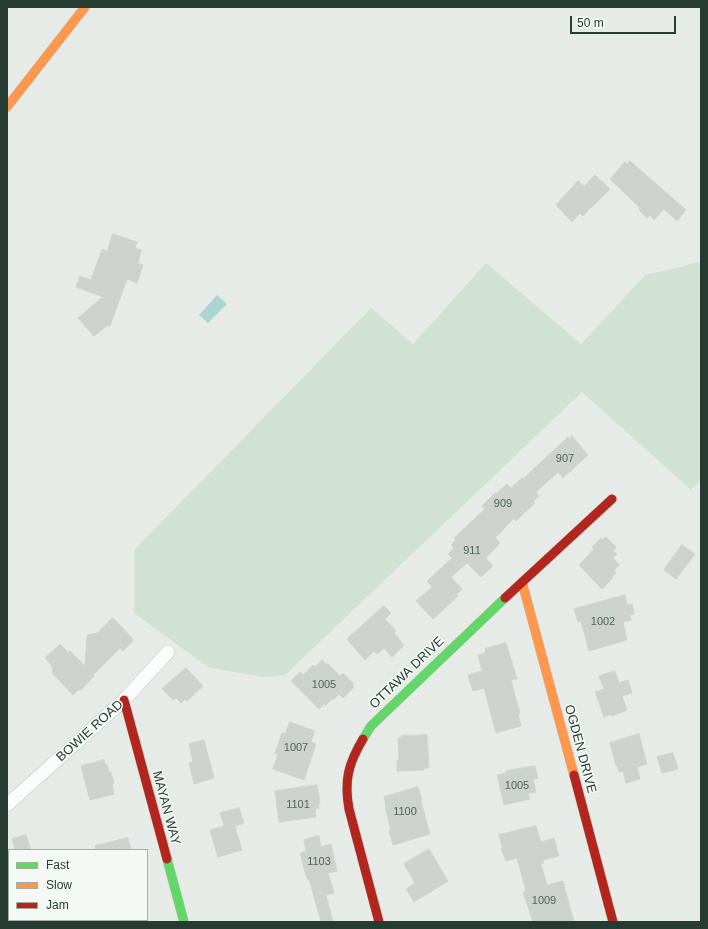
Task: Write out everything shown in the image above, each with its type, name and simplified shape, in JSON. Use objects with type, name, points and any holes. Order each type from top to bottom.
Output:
[{"type":"street","points":[[7,107],[85,7]]},
{"type":"street","name":"OTTAWA DRIVE","points":[[379,922],[349,809],[346,791],[348,773],[358,746],[371,726],[522,582],[612,499]]},
{"type":"street","name":"OGDEN DRIVE","points":[[522,582],[613,922]]},
{"type":"street","name":"BOWIE ROAD","points":[[7,804],[124,700],[168,652]]},
{"type":"street","name":"MAYAN WAY","points":[[124,700],[184,922]]},
{"type":"green space","points":[[696,262],[701,263],[701,479],[691,490],[582,392],[285,675],[261,677],[208,667],[134,613],[134,550],[371,308],[413,344],[486,263],[581,344],[645,275]]},
{"type":"water","points":[[217,295],[227,304],[208,323],[199,315]]},
{"type":"building","points":[[630,161],[686,210],[677,221],[664,209],[654,220],[650,215],[647,218],[639,210],[640,208],[610,179],[625,162],[627,164]]},
{"type":"building","points":[[595,175],[610,189],[583,216],[580,213],[572,222],[556,205],[578,181],[584,186]]},
{"type":"building","points":[[113,234],[137,242],[135,248],[141,250],[138,263],[143,265],[137,283],[127,279],[110,326],[108,325],[94,336],[78,318],[103,297],[76,287],[80,276],[91,280],[102,249],[107,251]]},
{"type":"building","points":[[572,436],[588,455],[563,478],[558,472],[536,492],[539,496],[533,501],[535,503],[516,521],[514,518],[495,538],[500,543],[486,558],[493,566],[481,577],[467,563],[451,577],[462,589],[456,595],[458,596],[433,619],[416,601],[432,587],[427,581],[452,558],[448,554],[454,548],[451,545],[456,540],[454,538],[485,509],[482,506],[495,493],[496,494],[507,484],[511,488],[522,478],[523,479],[568,437],[569,439]]},
{"type":"building","points":[[606,537],[616,547],[613,551],[617,554],[613,558],[619,565],[614,570],[616,573],[612,577],[613,578],[602,589],[579,565],[594,549],[592,547],[601,538],[602,540]]},
{"type":"building","points":[[682,545],[695,554],[676,579],[664,570]]},
{"type":"building","points":[[625,595],[627,605],[632,604],[634,614],[630,615],[631,620],[623,622],[627,640],[589,651],[581,621],[578,622],[574,609]]},
{"type":"building","points":[[384,606],[391,613],[385,619],[396,631],[394,633],[404,645],[392,657],[384,648],[377,654],[374,651],[365,660],[347,639]]},
{"type":"building","points":[[113,618],[134,640],[123,651],[120,648],[93,675],[94,676],[81,690],[79,689],[73,695],[53,674],[52,666],[45,658],[60,644],[69,653],[70,651],[85,666],[87,635],[97,633]]},
{"type":"building","points":[[506,643],[517,679],[511,680],[520,714],[518,714],[521,726],[496,733],[484,688],[473,691],[468,675],[482,671],[478,655],[486,653],[485,649]]},
{"type":"building","points":[[322,660],[340,676],[343,673],[354,684],[352,686],[354,687],[343,698],[339,694],[319,709],[291,681],[300,672],[303,675],[313,665],[315,667]]},
{"type":"building","points":[[186,668],[203,686],[187,701],[185,699],[181,703],[176,698],[173,700],[162,689]]},
{"type":"building","points":[[615,671],[619,683],[628,680],[632,693],[622,696],[627,710],[612,716],[611,714],[604,717],[595,692],[604,689],[599,676]]},
{"type":"building","points":[[290,722],[315,731],[311,742],[316,744],[304,780],[273,769],[278,754],[275,753],[282,733],[285,734]]},
{"type":"building","points":[[639,734],[647,764],[637,767],[640,779],[626,783],[623,771],[619,772],[616,766],[610,743]]},
{"type":"building","points":[[427,735],[429,768],[424,768],[424,770],[397,771],[397,760],[399,760],[398,738],[401,738],[401,736]]},
{"type":"building","points":[[204,740],[214,778],[194,784],[189,763],[193,762],[189,744]]},
{"type":"building","points":[[673,753],[678,769],[662,773],[657,757]]},
{"type":"building","points":[[104,760],[105,765],[107,764],[109,772],[111,772],[114,783],[112,783],[114,794],[90,800],[81,766]]},
{"type":"building","points":[[535,766],[538,778],[533,779],[536,792],[528,793],[530,799],[504,805],[497,775],[506,773],[506,771]]},
{"type":"building","points":[[317,785],[320,803],[318,803],[319,808],[315,809],[316,817],[279,822],[275,791]]},
{"type":"building","points":[[418,787],[430,834],[393,845],[389,831],[391,830],[384,797]]},
{"type":"building","points":[[239,808],[244,823],[235,826],[242,850],[218,857],[210,830],[224,826],[220,813]]},
{"type":"building","points":[[536,826],[541,842],[554,838],[559,856],[543,860],[544,863],[541,864],[547,885],[563,881],[574,922],[533,922],[523,892],[526,891],[517,858],[506,861],[501,849],[503,849],[499,835]]},
{"type":"building","points":[[26,835],[31,849],[15,849],[12,839]]},
{"type":"building","points":[[319,836],[321,847],[331,844],[337,871],[328,873],[334,893],[326,895],[333,922],[321,922],[300,853],[306,851],[304,840]]},
{"type":"building","points":[[128,838],[131,849],[96,849],[95,846]]},
{"type":"building","points":[[429,849],[448,881],[414,902],[406,889],[415,883],[404,864]]},
{"type":"traffic: fast","points":[[363,739],[371,726],[505,598]]},
{"type":"traffic: fast","points":[[167,859],[184,922]]},
{"type":"traffic: slow","points":[[7,107],[85,7]]},
{"type":"traffic: slow","points":[[522,582],[574,775]]},
{"type":"traffic: jam","points":[[505,598],[612,499]]},
{"type":"traffic: jam","points":[[124,700],[167,859]]},
{"type":"traffic: jam","points":[[363,739],[348,773],[347,790],[349,809],[379,922]]},
{"type":"traffic: jam","points":[[574,775],[613,922]]}]
